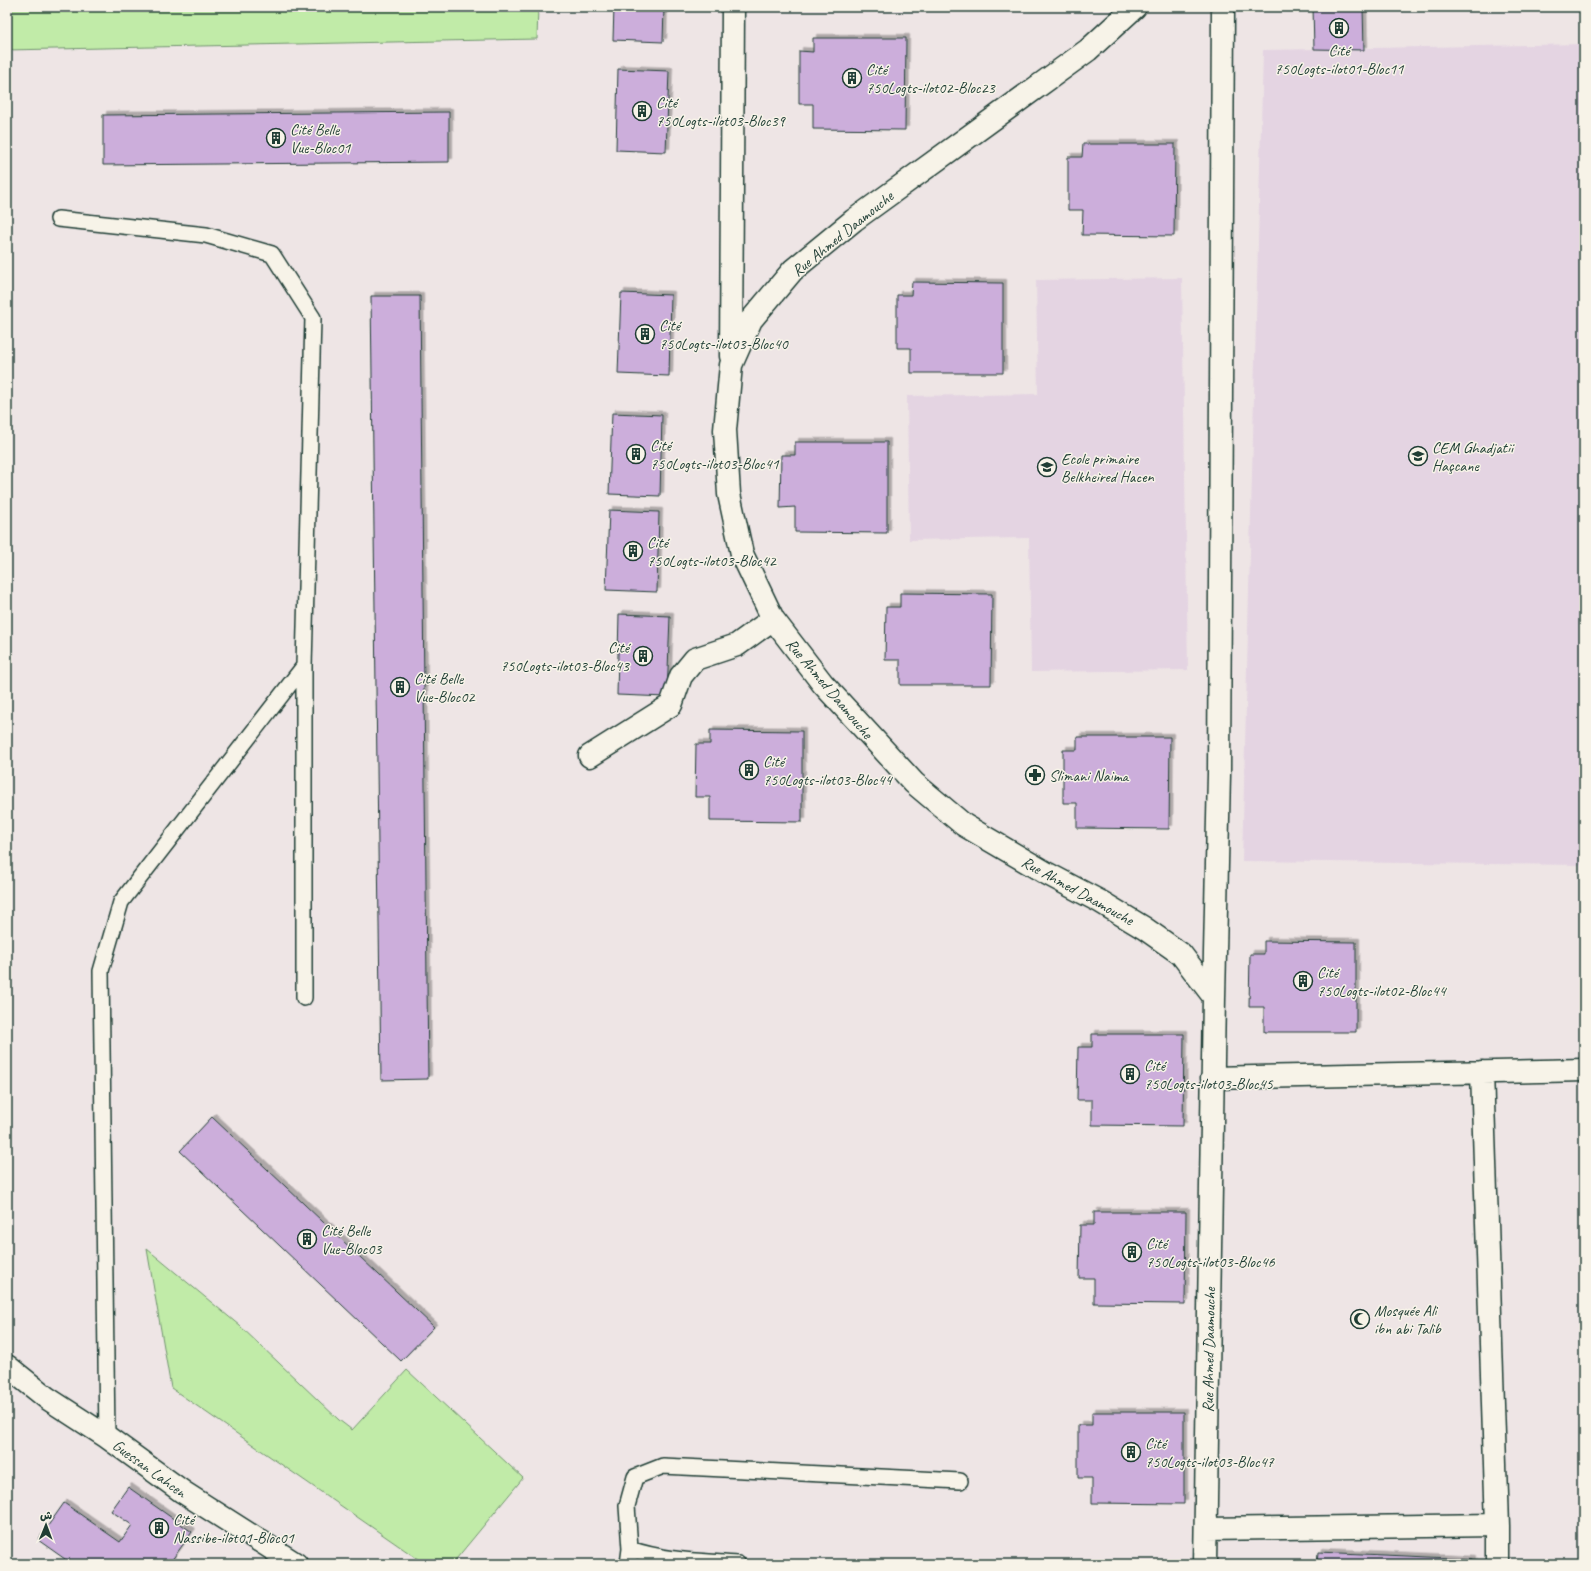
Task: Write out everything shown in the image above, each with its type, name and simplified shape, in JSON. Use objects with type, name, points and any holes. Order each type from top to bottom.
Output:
[{"type":"street","points":[[731,366],[733,7]]},
{"type":"street","name":"Rue Ahmed Daamouche","points":[[1135,7],[1088,50],[854,220],[793,270],[751,320],[731,366],[725,430],[729,494],[742,554],[773,619],[823,684],[914,783],[964,825],[1046,873],[1101,902],[1181,954],[1214,997],[1205,1564]]},
{"type":"street","points":[[1214,997],[1219,766],[1224,7]]},
{"type":"street","points":[[590,756],[672,705],[681,676],[695,659],[737,645],[773,619]]},
{"type":"street","points":[[1212,1078],[1584,1070]]},
{"type":"street","points":[[1482,1072],[1497,1564]]},
{"type":"street","name":"Guessan Lahcen","points":[[7,1366],[47,1398],[107,1437],[183,1492],[296,1564]]},
{"type":"street","points":[[1206,1529],[1497,1525]]},
{"type":"lane","points":[[58,219],[206,235],[272,254],[313,318],[304,666],[304,998]]},
{"type":"lane","points":[[107,1437],[101,971],[121,902],[304,666]]},
{"type":"lane","points":[[628,1564],[630,1549],[627,1506],[635,1477],[662,1466],[960,1481]]},
{"type":"lane","points":[[630,1549],[647,1555],[668,1559],[738,1564]]},
{"type":"shaded area","name":"CEM Ghadjatii Haçcane","points":[[1584,44],[1584,865],[1242,861],[1263,50]]},
{"type":"shaded area","name":"Ecole primaire Belkheired Hacen","points":[[1182,278],[1188,670],[1031,672],[1029,538],[909,540],[907,396],[1038,394],[1036,280]]},
{"type":"green space","points":[[7,7],[538,7],[537,39],[7,50]]},
{"type":"green space","points":[[147,1249],[240,1326],[339,1420],[352,1430],[407,1370],[523,1478],[452,1564],[425,1564],[171,1388]]},
{"type":"building","points":[[614,7],[664,7],[663,42],[613,40]]},
{"type":"building","name":"Cité 750Logts-ilot01-Bloc11","points":[[1313,7],[1363,7],[1364,50],[1314,49]]},
{"type":"building","name":"Cité 750Logts-ilot02-Bloc23","points":[[813,38],[906,38],[905,130],[813,129],[813,104],[799,104],[799,51],[813,52]]},
{"type":"building","name":"Cité 750Logts-ilot03-Bloc39","points":[[618,69],[669,71],[666,152],[616,150]]},
{"type":"building","name":"Cité Belle Vue-Bloc01","points":[[449,112],[449,162],[103,165],[103,115]]},
{"type":"building","points":[[1083,144],[1175,144],[1174,236],[1082,235],[1083,210],[1068,210],[1068,157],[1082,157]]},
{"type":"building","points":[[912,282],[1003,283],[1003,373],[911,373],[911,348],[897,348],[897,295],[911,295]]},
{"type":"building","name":"Cité 750Logts-ilot03-Bloc40","points":[[621,293],[671,295],[669,376],[618,374]]},
{"type":"building","name":"Cité Belle Vue-Bloc02","points":[[371,296],[420,296],[428,1079],[381,1080]]},
{"type":"building","name":"Cité 750Logts-ilot03-Bloc41","points":[[612,413],[662,415],[660,496],[609,494]]},
{"type":"building","points":[[795,442],[887,442],[887,533],[795,532],[795,507],[780,508],[781,455],[795,455]]},
{"type":"building","name":"Cité 750Logts-ilot03-Bloc42","points":[[609,510],[659,512],[657,592],[606,590]]},
{"type":"building","points":[[900,593],[992,594],[991,685],[900,685],[900,660],[885,660],[886,607],[900,607]]},
{"type":"building","name":"Cité 750Logts-ilot03-Bloc43","points":[[619,614],[670,616],[667,697],[617,695]]},
{"type":"building","name":"Cité 750Logts-ilot03-Bloc44","points":[[710,730],[802,731],[802,822],[710,821],[710,797],[695,797],[696,744],[710,744]]},
{"type":"building","points":[[1077,737],[1170,737],[1169,829],[1077,828],[1077,803],[1063,803],[1063,750],[1077,750]]},
{"type":"building","name":"Cité 750Logts-ilot02-Bloc44","points":[[1264,941],[1356,942],[1356,1032],[1264,1032],[1264,1007],[1249,1007],[1250,954],[1264,954]]},
{"type":"building","name":"Cité 750Logts-ilot03-Bloc45","points":[[1092,1034],[1184,1034],[1183,1126],[1092,1125],[1092,1100],[1077,1100],[1078,1047],[1092,1047]]},
{"type":"building","name":"Cité Belle Vue-Bloc03","points":[[212,1117],[434,1327],[401,1361],[180,1151]]},
{"type":"building","name":"Cité 750Logts-ilot03-Bloc46","points":[[1094,1212],[1186,1212],[1185,1304],[1094,1303],[1094,1278],[1079,1278],[1080,1225],[1094,1225]]},
{"type":"building","name":"Cité 750Logts-ilot03-Bloc47","points":[[1092,1412],[1184,1412],[1184,1504],[1092,1503],[1092,1478],[1078,1478],[1078,1425],[1092,1425]]},
{"type":"building","name":"Cité Nassibe-ilot01-Bloc01","points":[[128,1487],[192,1532],[169,1564],[72,1564],[38,1540],[64,1503],[120,1542],[132,1525],[111,1511]]},
{"type":"building","points":[[1318,1552],[1473,1559],[1473,1564],[1317,1564]]},
{"type":"place","name":"Cité 750Logts-ilot01-Bloc11","points":[[1339,28]]},
{"type":"place","name":"Cité 750Logts-ilot02-Bloc23","points":[[852,78]]},
{"type":"place","name":"Cité 750Logts-ilot03-Bloc39","points":[[642,111]]},
{"type":"place","name":"Cité Belle Vue-Bloc01","points":[[276,138]]},
{"type":"place","name":"Cité 750Logts-ilot03-Bloc40","points":[[645,334]]},
{"type":"place","name":"Cité 750Logts-ilot03-Bloc41","points":[[636,454]]},
{"type":"place","name":"CEM Ghadjatii Haçcane","points":[[1418,456]]},
{"type":"place","name":"Ecole primaire Belkheired Hacen","points":[[1047,467]]},
{"type":"place","name":"Cité 750Logts-ilot03-Bloc42","points":[[633,551]]},
{"type":"place","name":"Cité 750Logts-ilot03-Bloc43","points":[[643,656]]},
{"type":"place","name":"Cité Belle Vue-Bloc02","points":[[400,687]]},
{"type":"place","name":"Cité 750Logts-ilot03-Bloc44","points":[[749,770]]},
{"type":"place","name":"Slimani Naima","points":[[1035,775]]},
{"type":"place","name":"Cité 750Logts-ilot02-Bloc44","points":[[1303,981]]},
{"type":"place","name":"Cité 750Logts-ilot03-Bloc45","points":[[1130,1074]]},
{"type":"place","name":"Cité Belle Vue-Bloc03","points":[[307,1239]]},
{"type":"place","name":"Cité 750Logts-ilot03-Bloc46","points":[[1132,1252]]},
{"type":"place","name":"Mosquée Ali ibn abi Talib","points":[[1360,1319]]},
{"type":"place","name":"Cité 750Logts-ilot03-Bloc47","points":[[1131,1452]]},
{"type":"place","name":"Cité Nassibe-ilot01-Bloc01","points":[[159,1528]]}]
